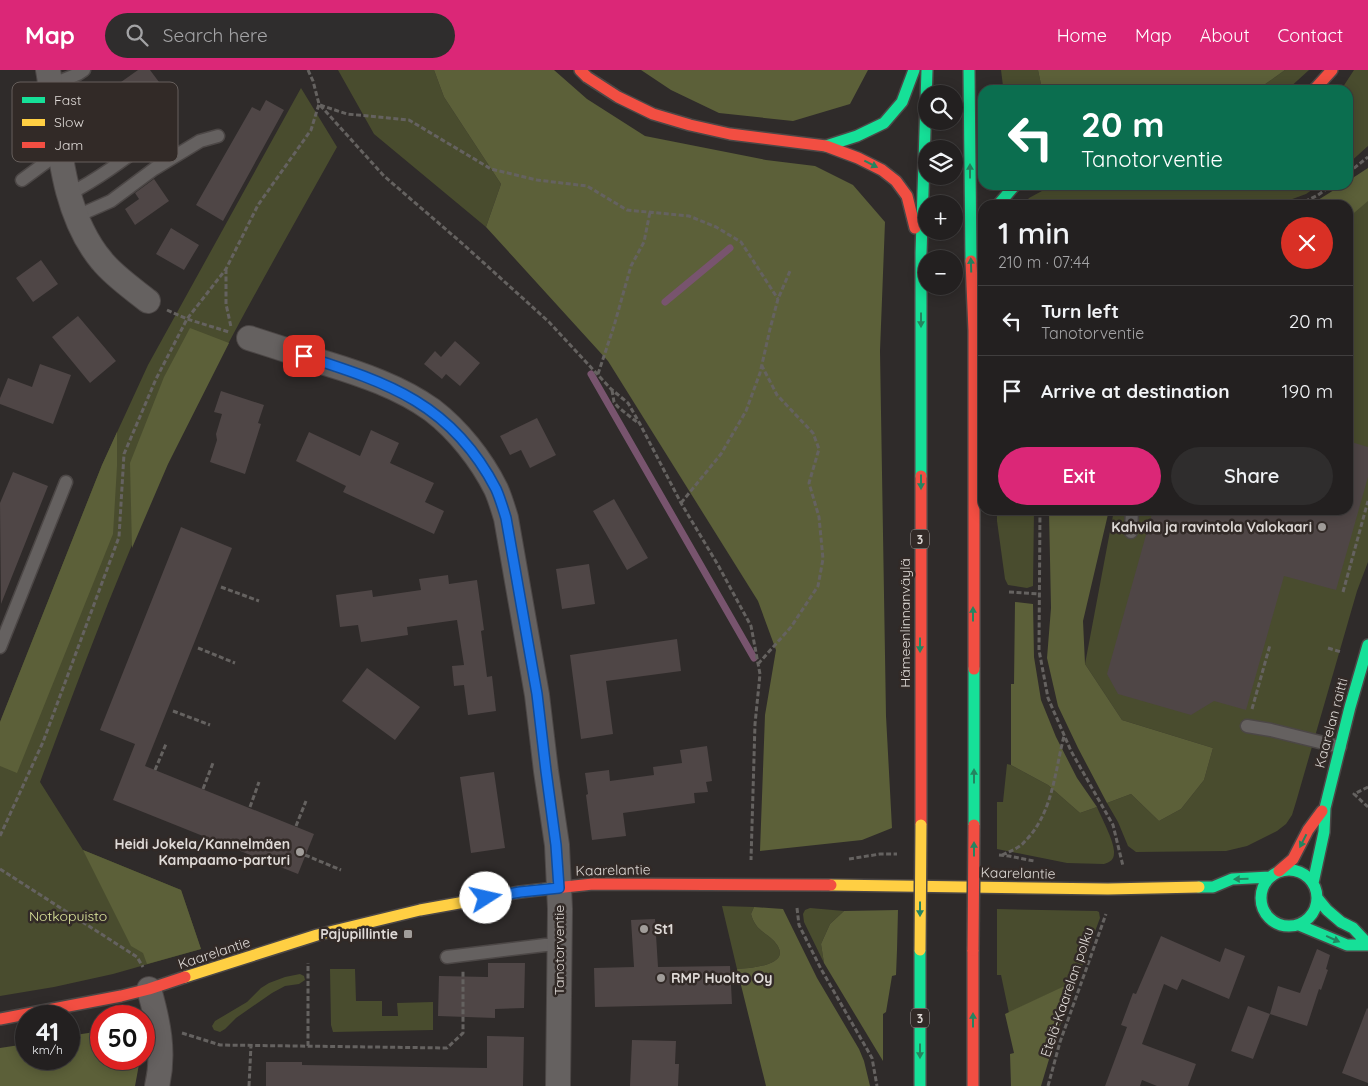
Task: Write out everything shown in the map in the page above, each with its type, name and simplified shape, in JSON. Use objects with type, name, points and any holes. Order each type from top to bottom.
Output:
[{"type":"main road","points":[[580,70],[618,98],[653,114],[730,134],[826,146],[858,158],[882,170],[896,181],[907,196],[920,250]]},
{"type":"main road","points":[[826,146],[857,136],[884,123],[902,102],[914,70]]},
{"type":"main road","name":"Hämeenlinnanväylä","points":[[921,250],[927,70]]},
{"type":"main road","points":[[969,70],[970,220],[974,331],[973,1086]]},
{"type":"main road","points":[[978,70],[981,83]]},
{"type":"main road","points":[[1318,85],[1332,70]]},
{"type":"main road","points":[[1002,200],[1011,190]]},
{"type":"main road","name":"Hämeenlinnanväylä","points":[[920,1086],[921,295]]},
{"type":"main road","points":[[974,331],[978,302]]},
{"type":"main road","name":"Kaarelan raitti","points":[[1314,883],[1324,832],[1325,808],[1368,645]]},
{"type":"main road","name":"Kaarelan raitti","points":[[1274,874],[1293,859],[1308,830],[1325,808]]},
{"type":"main road","points":[[1290,870],[1301,872],[1314,883],[1318,899],[1312,915],[1304,922],[1288,927],[1268,918],[1262,908],[1261,892],[1266,882],[1274,874],[1290,870]]},
{"type":"main road","name":"Kaarelantie","points":[[0,1019],[121,996],[147,980],[317,935],[420,910],[520,892],[593,884],[755,884],[1108,889],[1213,887],[1232,879],[1253,879],[1274,874]]},
{"type":"main road","name":"Kaarelantie","points":[[1213,887],[1225,892]]},
{"type":"main road","points":[[1318,899],[1334,916],[1353,928],[1368,944]]},
{"type":"main road","points":[[1251,901],[1262,908]]},
{"type":"main road","points":[[1299,925],[1347,945],[1368,944]]},
{"type":"street","points":[[62,162],[69,194],[82,231],[102,261],[148,301]]},
{"type":"street","name":"Tanotorventie","points":[[249,338],[357,373],[414,399],[431,410],[454,430],[481,464],[496,490],[506,518],[537,694],[556,845],[560,945],[558,1086]]},
{"type":"street","points":[[147,980],[160,1033],[160,1072],[157,1086]]},
{"type":"lane","points":[[50,78],[78,74],[84,70]]},
{"type":"lane","points":[[178,154],[200,141],[218,136]]},
{"type":"lane","points":[[22,180],[46,162]]},
{"type":"lane","points":[[69,194],[121,162]]},
{"type":"lane","points":[[77,216],[111,201],[166,162]]},
{"type":"lane","points":[[0,647],[66,482]]},
{"type":"lane","points":[[1131,532],[1132,515]]},
{"type":"lane","points":[[1247,726],[1340,747]]},
{"type":"lane","points":[[447,957],[544,945],[560,945]]},
{"type":"path","points":[[0,836],[43,742],[119,537],[124,454],[156,379],[187,319],[226,269],[258,205],[311,130],[319,104],[314,81],[308,70]]},
{"type":"path","points":[[319,104],[347,114],[409,120],[492,169],[538,180],[587,186],[627,210],[689,216],[716,227],[741,242],[778,299]]},
{"type":"path","points":[[319,104],[384,176],[542,316],[611,389],[628,403],[640,424],[681,503],[718,564],[751,626],[760,674],[755,724],[750,863]]},
{"type":"path","points":[[1353,169],[1368,157]]},
{"type":"path","points":[[1307,200],[1324,190]]},
{"type":"path","points":[[598,374],[632,266],[644,242],[650,212]]},
{"type":"path","points":[[148,301],[187,319],[234,334],[229,323],[226,304],[226,269]]},
{"type":"path","points":[[681,503],[721,454],[746,411],[762,366],[778,299],[790,271]]},
{"type":"path","points":[[758,664],[791,627],[818,586],[822,559],[819,517],[809,482],[819,450],[813,432],[778,395],[762,366]]},
{"type":"path","points":[[611,389],[614,402],[618,407],[640,424]]},
{"type":"path","points":[[1343,592],[1368,501]]},
{"type":"path","points":[[1040,515],[1039,650],[1048,698],[1071,751],[1113,825],[1124,866]]},
{"type":"path","points":[[221,587],[258,601]]},
{"type":"path","points":[[1008,592],[1039,594]]},
{"type":"path","points":[[1247,726],[1270,645]]},
{"type":"path","points":[[198,648],[234,663]]},
{"type":"path","points":[[1328,648],[1347,654]]},
{"type":"path","points":[[173,711],[210,725]]},
{"type":"path","points":[[1001,855],[1020,846],[1036,828],[1048,803],[1064,736]]},
{"type":"path","points":[[155,770],[166,744]]},
{"type":"path","points":[[203,789],[213,763]]},
{"type":"path","points":[[250,807],[259,782]]},
{"type":"path","points":[[1368,786],[1354,794],[1368,807]]},
{"type":"path","points":[[296,826],[306,801]]},
{"type":"path","points":[[306,855],[341,870]]},
{"type":"path","points":[[0,869],[137,957],[147,980]]},
{"type":"path","points":[[796,904],[800,925],[821,970],[872,1058],[876,1086]]},
{"type":"path","name":"Etelä-Kaarelan polku","points":[[1048,1086],[1060,1042],[1107,913]]},
{"type":"path","points":[[180,1033],[220,1044],[447,1048],[463,1033],[463,955]]},
{"type":"path","points":[[308,959],[308,1046]]},
{"type":"path","points":[[249,1086],[251,1045]]},
{"type":"green space","points":[[338,70],[434,70],[444,97],[501,184],[486,227],[374,134]]},
{"type":"green space","points":[[434,70],[554,70],[587,99],[645,136],[766,160],[815,166],[853,185],[885,222],[880,351],[886,716],[892,828],[862,840],[760,851],[765,715],[776,650],[758,601],[608,361],[486,227],[501,184],[444,97]]},
{"type":"green space","points":[[641,70],[868,70],[850,104],[793,121],[719,113],[671,90]]},
{"type":"green space","points":[[1001,70],[1038,70],[1041,85],[1003,85]]},
{"type":"green space","points":[[1038,70],[1285,70],[1264,85],[1041,85]]},
{"type":"green space","points":[[1285,70],[1309,70],[1292,85],[1264,85]]},
{"type":"green space","points":[[1354,70],[1368,70],[1368,146],[1353,160],[1353,85],[1344,85]]},
{"type":"green space","name":"Notkopuisto","points":[[301,88],[337,147],[271,264],[168,463],[117,581],[40,782],[83,850],[181,890],[201,949],[113,974],[0,996],[0,722],[102,465],[148,365]]},
{"type":"green space","points":[[1368,168],[1368,201],[1353,214],[1353,200],[1318,200],[1334,190],[1353,190],[1353,178]]},
{"type":"green space","points":[[1368,174],[1368,562],[1357,591],[1292,815],[1286,824],[1277,831],[1247,846],[1226,851],[1136,852],[1128,846],[1118,822],[1107,803],[1131,794],[1159,821],[1181,809],[1204,780],[1213,748],[1122,720],[1085,664],[1113,515],[1353,515],[1353,200],[1351,200]]},
{"type":"green space","points":[[1044,190],[1312,190],[1290,200],[1027,200]]},
{"type":"green space","points":[[190,328],[229,343],[168,464],[132,548],[130,463],[164,377]]},
{"type":"green space","points":[[117,432],[113,534],[17,773],[0,766],[0,722],[102,465]]},
{"type":"green space","points":[[997,515],[1034,515],[1033,586],[1027,588],[1008,585],[1005,579]]},
{"type":"green space","points":[[1049,515],[1108,515],[1083,621],[1085,664],[1122,720],[1213,748],[1204,780],[1181,809],[1159,821],[1131,794],[1107,803],[1058,706],[1047,658],[1051,608]]},
{"type":"green space","points":[[1015,602],[1033,604],[1034,657],[1041,700],[1056,737],[1077,778],[1097,807],[1080,813],[1048,785],[1011,765],[1011,684],[1014,684]]},
{"type":"green space","points":[[1007,764],[1048,785],[1080,813],[1097,807],[1114,848],[1111,860],[1104,864],[1067,863],[997,849],[997,802],[1003,802]]},
{"type":"green space","points":[[83,850],[181,890],[201,949],[147,964],[143,953],[131,946]]},
{"type":"green space","points":[[722,906],[754,907],[751,914],[755,924],[779,948],[780,955],[776,960],[770,964],[737,969]]},
{"type":"green space","points":[[754,907],[783,909],[817,978],[859,1049],[870,1086],[766,1086],[737,969],[770,964],[780,955],[779,948],[773,940],[754,922],[751,914]]},
{"type":"green space","points":[[810,908],[844,911],[830,924],[821,944],[824,963],[804,922],[803,914],[805,910]]},
{"type":"green space","points":[[997,909],[1099,912],[1100,918],[1077,980],[1009,1013],[1001,975],[997,975]]},
{"type":"green space","points":[[898,910],[896,975],[892,976],[886,1012],[883,1014],[883,1061],[824,963],[821,944],[830,924],[844,911]]},
{"type":"green space","points":[[330,969],[355,969],[356,1001],[382,1001],[382,1016],[398,1016],[397,1003],[433,1002],[433,1030],[333,1032],[331,1025]]},
{"type":"green space","points":[[300,974],[304,976],[305,980],[299,984],[285,986],[272,993],[236,1018],[225,1029],[220,1032],[214,1030],[212,1026],[215,1021],[247,1002],[261,988],[285,977]]},
{"type":"green space","points":[[1077,980],[1056,1036],[1041,1086],[1011,1086],[1010,1054],[1014,1053],[1005,1014]]},
{"type":"green space","points":[[90,1033],[90,1070],[138,1070],[135,1086],[0,1086],[0,1048],[15,1046],[15,1070],[80,1070],[80,1034]]},
{"type":"building","points":[[138,70],[150,70],[159,82],[121,82]]},
{"type":"building","points":[[266,100],[284,110],[223,221],[196,205],[252,107],[260,111]]},
{"type":"building","points":[[154,179],[169,201],[135,225],[125,209],[139,199],[135,193]]},
{"type":"building","points":[[171,228],[199,245],[184,270],[156,254]]},
{"type":"building","points":[[41,260],[58,284],[33,302],[16,278]]},
{"type":"building","points":[[78,316],[116,361],[90,383],[52,337]]},
{"type":"building","points":[[455,341],[480,363],[460,386],[446,374],[442,379],[424,364],[435,351],[441,357]]},
{"type":"building","points":[[40,364],[71,375],[53,424],[0,404],[0,398],[8,378],[32,387]]},
{"type":"building","points":[[221,391],[264,405],[258,423],[261,424],[245,474],[210,462],[222,414],[214,412]]},
{"type":"building","points":[[537,418],[556,455],[530,468],[521,450],[510,455],[500,436]]},
{"type":"building","points":[[371,430],[399,443],[390,463],[434,483],[425,502],[444,511],[434,534],[343,492],[346,486],[296,461],[309,432],[360,456]]},
{"type":"building","points":[[1353,442],[1368,447],[1368,477],[1336,590],[1284,576],[1246,710],[1214,701],[1191,715],[1118,694],[1107,674],[1152,515],[1353,515]]},
{"type":"building","points":[[13,472],[48,486],[1,604],[0,503]]},
{"type":"building","points":[[614,499],[648,558],[627,570],[593,511]]},
{"type":"building","points":[[181,527],[232,548],[145,766],[314,834],[298,874],[113,800],[135,744],[100,730]]},
{"type":"building","points":[[589,564],[595,604],[562,609],[556,569]]},
{"type":"building","points":[[448,575],[449,584],[477,580],[484,630],[481,631],[487,677],[492,676],[496,711],[468,715],[464,685],[454,686],[452,666],[464,665],[457,620],[407,627],[408,635],[361,642],[358,625],[340,627],[336,595],[372,590],[373,597],[421,590],[419,579]]},
{"type":"building","points":[[677,639],[681,671],[606,681],[613,734],[581,739],[570,655]]},
{"type":"building","points":[[367,668],[420,707],[395,740],[342,701]]},
{"type":"building","points":[[707,746],[712,781],[706,782],[708,792],[694,793],[695,803],[623,813],[626,836],[592,840],[585,773],[609,770],[610,781],[654,775],[653,767],[682,763],[680,750]]},
{"type":"building","points":[[494,772],[505,848],[471,853],[460,777]]},
{"type":"building","points":[[655,919],[658,967],[730,966],[732,1004],[595,1007],[594,968],[634,967],[631,920]]},
{"type":"building","points":[[1161,936],[1220,962],[1225,948],[1245,956],[1229,999],[1182,979],[1177,990],[1164,984],[1142,1044],[1196,1064],[1188,1086],[1157,1086],[1142,1080],[1140,1086],[1105,1086],[1127,1027],[1121,1025],[1133,993],[1136,994]]},
{"type":"building","points":[[1317,949],[1330,955],[1326,969],[1328,970],[1321,990],[1319,989],[1307,1026],[1270,1014],[1278,986],[1300,993]]},
{"type":"building","points":[[488,963],[525,963],[524,1008],[495,1009],[495,1018],[438,1016],[439,976],[488,977]]},
{"type":"building","points":[[1248,1006],[1270,1014],[1253,1059],[1231,1051]]},
{"type":"building","points":[[1368,1009],[1368,1083],[1342,1073]]},
{"type":"building","points":[[487,1036],[524,1037],[523,1086],[266,1086],[266,1062],[302,1062],[302,1065],[487,1068]]},
{"type":"building","points":[[632,1040],[676,1041],[675,1064],[679,1064],[678,1086],[630,1086]]},
{"type":"waterway","points":[[665,302],[730,248]]},
{"type":"waterway","points":[[591,374],[754,658]]},
{"type":"traffic: fast","points":[[826,146],[857,136],[884,123],[902,102],[914,70]]},
{"type":"traffic: fast","points":[[921,476],[921,253],[927,70]]},
{"type":"traffic: fast","points":[[969,70],[971,261]]},
{"type":"traffic: fast","points":[[1002,200],[1011,190]]},
{"type":"traffic: fast","points":[[1313,883],[1324,832],[1325,808],[1350,707],[1368,645]]},
{"type":"traffic: fast","points":[[974,669],[974,825]]},
{"type":"traffic: fast","points":[[1283,870],[1295,870],[1305,874],[1313,882],[1317,898],[1313,914],[1305,922],[1295,926],[1283,926],[1273,922],[1265,914],[1261,904],[1261,892],[1265,882],[1273,874],[1283,870]]},
{"type":"traffic: fast","points":[[1199,887],[1213,887],[1232,879],[1270,877]]},
{"type":"traffic: fast","points":[[1318,899],[1327,910],[1341,922],[1353,928],[1368,944]]},
{"type":"traffic: fast","points":[[1299,925],[1347,945],[1368,945]]},
{"type":"traffic: fast","points":[[920,950],[920,1086]]},
{"type":"traffic: slow","points":[[920,950],[921,825]]},
{"type":"traffic: slow","points":[[831,885],[1108,889],[1199,887]]},
{"type":"traffic: slow","points":[[185,977],[317,935],[420,910],[520,892],[555,888]]},
{"type":"traffic: jam","points":[[580,70],[587,77],[618,97],[653,114],[730,134],[826,146],[858,158],[882,170],[896,181],[907,196],[915,228]]},
{"type":"traffic: jam","points":[[1318,85],[1332,70]]},
{"type":"traffic: jam","points":[[971,261],[974,331],[974,669]]},
{"type":"traffic: jam","points":[[921,476],[921,825]]},
{"type":"traffic: jam","points":[[1279,871],[1293,859],[1308,830],[1322,811]]},
{"type":"traffic: jam","points":[[973,950],[974,825]]},
{"type":"traffic: jam","points":[[555,888],[593,884],[831,885]]},
{"type":"traffic: jam","points":[[973,950],[973,1086]]},
{"type":"traffic: jam","points":[[0,1019],[121,996],[185,977]]},
{"type":"place","name":"Kahvila ja ravintola Valokaari","points":[[1322,527]]},
{"type":"place","name":"Heidi Jokela/Kannelmäen Kampaamo-parturi","points":[[300,852]]},
{"type":"place","name":"St1","points":[[644,929]]},
{"type":"place","name":"Pajupillintie","points":[[408,934]]},
{"type":"place","name":"RMP Huolto Oy","points":[[661,978]]},
{"type":"route","points":[[304,356],[357,373],[391,387],[431,410],[464,441],[481,464],[496,490],[506,518],[537,694],[556,845],[559,888],[486,898]]}]
